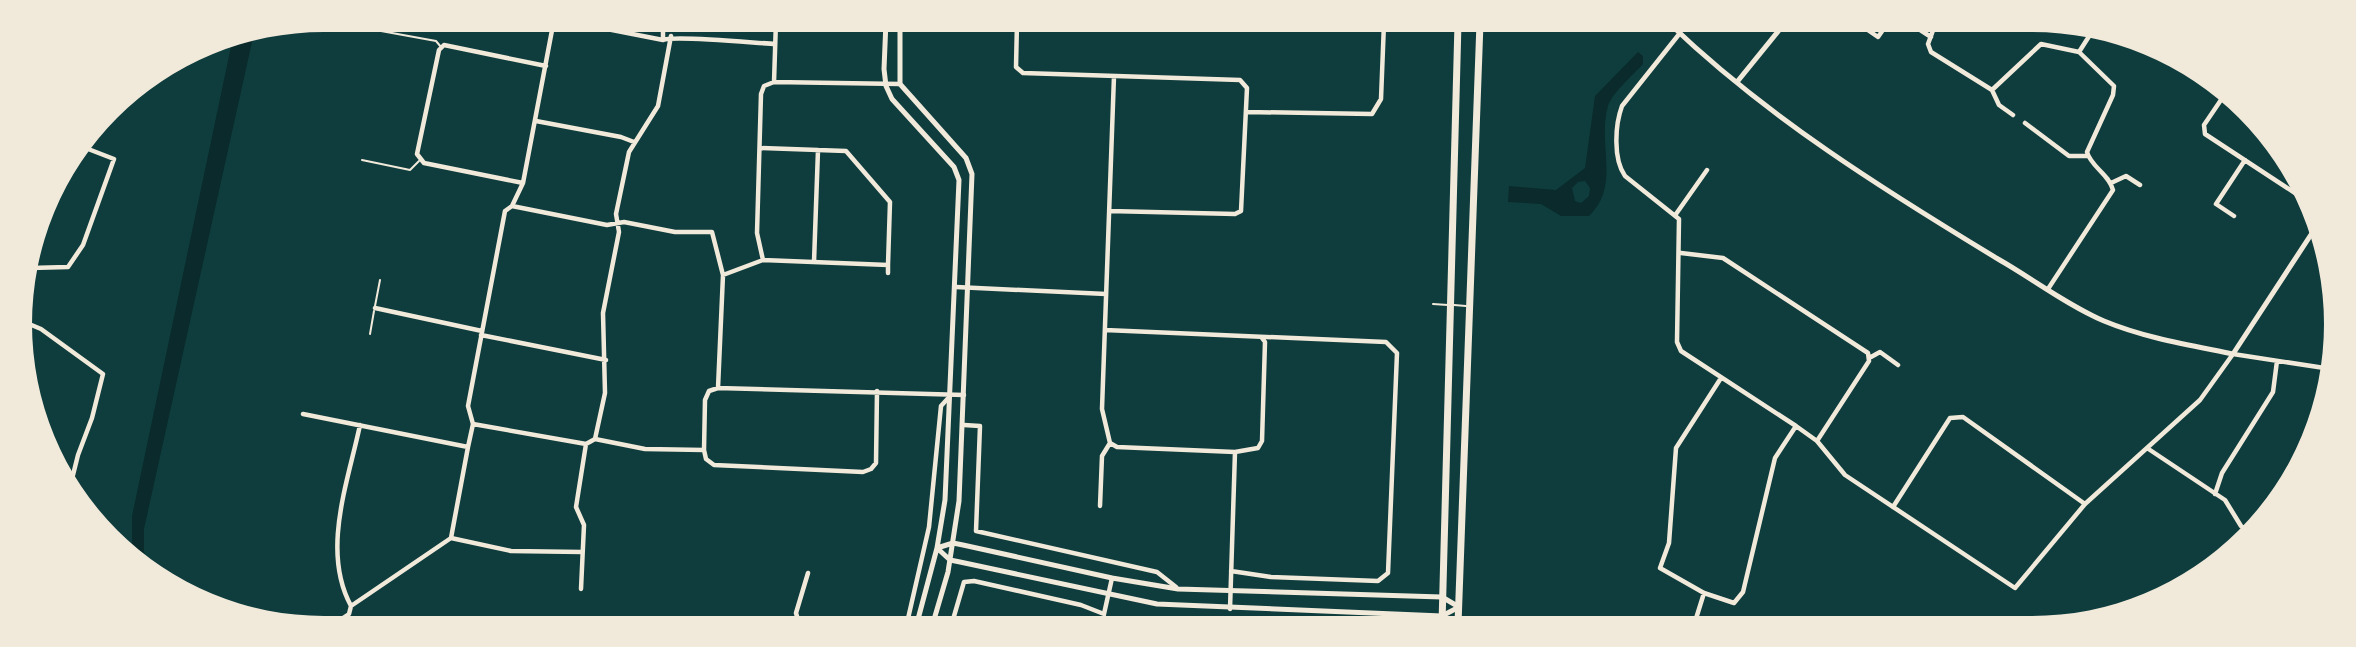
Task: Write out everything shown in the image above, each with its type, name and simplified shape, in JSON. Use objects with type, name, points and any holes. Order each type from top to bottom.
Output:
[{"type":"main road","points":[[1442,616],[1458,32]]},
{"type":"main road","points":[[1458,616],[1480,32]]},
{"type":"street","points":[[346,616],[351,606],[451,538],[473,424],[468,406],[505,211],[512,206],[523,183],[550,32]]},
{"type":"street","points":[[622,32],[663,40],[671,36],[775,44]]},
{"type":"street","points":[[663,32],[663,40]]},
{"type":"street","points":[[774,82],[776,32]]},
{"type":"street","points":[[886,32],[886,86],[892,99],[954,167],[959,180],[945,500],[937,548],[919,616]]},
{"type":"street","points":[[900,32],[900,85],[966,158],[972,174],[959,501],[950,560],[935,616]]},
{"type":"street","points":[[1017,32],[1018,71],[1240,80],[1247,88],[1241,211],[1235,214],[1110,211]]},
{"type":"street","points":[[1247,111],[1373,114],[1381,99],[1384,32]]},
{"type":"street","points":[[1737,82],[1778,32]]},
{"type":"street","points":[[1923,32],[1931,37]]},
{"type":"street","points":[[1933,32],[1928,44],[1931,52],[1992,90],[1999,106],[2013,115]]},
{"type":"street","points":[[2311,235],[2233,354],[2200,400],[2085,504],[2015,588],[1845,475],[1817,441],[1681,351],[1677,342],[1681,225],[1676,214],[1625,176],[1619,167],[1618,118],[1622,106],[1680,33],[1737,82],[1815,142],[1949,229],[2101,320],[2132,331],[2233,354],[2321,367]]},
{"type":"street","points":[[595,439],[605,393],[603,313],[619,232],[617,223],[629,152],[658,106],[671,36]]},
{"type":"street","points":[[2079,52],[2089,37]]},
{"type":"street","points":[[1992,90],[2041,44],[2079,52],[2114,86],[2113,95],[2087,156]]},
{"type":"street","points":[[523,183],[420,160],[417,154],[439,50],[444,45],[545,66]]},
{"type":"street","points":[[1100,506],[1102,456],[1110,443],[1102,409],[1115,76]]},
{"type":"street","points":[[763,260],[757,233],[761,94],[764,86],[774,82],[900,85]]},
{"type":"street","points":[[2221,100],[2204,125],[2205,134],[2293,191]]},
{"type":"street","points":[[536,121],[621,137],[634,142]]},
{"type":"street","points":[[2025,123],[2069,156],[2087,156],[2111,183],[2113,190],[2048,289]]},
{"type":"street","points":[[760,148],[846,151],[890,202],[888,273]]},
{"type":"street","points":[[37,268],[68,267],[83,245],[114,159],[89,149]]},
{"type":"street","points":[[814,262],[818,150]]},
{"type":"street","points":[[2234,216],[2216,204],[2245,160]]},
{"type":"street","points":[[1676,214],[1707,170]]},
{"type":"street","points":[[2111,183],[2126,177],[2140,186]]},
{"type":"street","points":[[512,206],[607,225],[617,223],[675,232],[712,232],[723,275],[718,388]]},
{"type":"street","points":[[1681,253],[1723,258],[1871,357]]},
{"type":"street","points":[[723,275],[763,260],[888,265]]},
{"type":"street","points":[[956,287],[1106,294]]},
{"type":"street","points":[[375,308],[606,360]]},
{"type":"street","points":[[32,326],[103,374],[73,474]]},
{"type":"street","points":[[1105,330],[1386,342],[1397,353],[1390,565],[1384,578],[1378,581],[1270,577],[1231,571]]},
{"type":"street","points":[[1110,443],[1117,447],[1235,453],[1258,448],[1262,441],[1265,342],[1262,337]]},
{"type":"street","points":[[1817,441],[1871,357],[1880,352],[1898,365]]},
{"type":"street","points":[[2215,494],[2222,473],[2273,392],[2277,360]]},
{"type":"street","points":[[1721,378],[1676,449],[1669,543],[1660,568],[1727,603],[1740,599],[1775,458],[1796,426]]},
{"type":"street","points":[[877,391],[876,463],[871,470],[863,472],[714,465],[706,459],[705,401],[709,391],[718,388],[877,391],[965,395]]},
{"type":"street","points":[[909,616],[929,527],[941,406],[951,395]]},
{"type":"street","points":[[303,414],[468,447]]},
{"type":"street","points":[[1893,507],[1950,418],[1963,417],[2085,504]]},
{"type":"street","points":[[473,424],[586,444],[595,439],[645,449],[704,450]]},
{"type":"street","points":[[351,606],[345,595],[336,548],[360,425]]},
{"type":"street","points":[[964,425],[980,426],[976,531],[1157,572],[1178,589]]},
{"type":"street","points":[[581,589],[584,525],[576,507],[586,444]]},
{"type":"street","points":[[2147,448],[2225,500],[2242,527]]},
{"type":"street","points":[[1230,609],[1235,453]]},
{"type":"street","points":[[451,538],[510,551],[582,552]]},
{"type":"street","points":[[937,548],[953,543],[1112,578],[1178,589],[1442,597],[1458,607],[1447,616]]},
{"type":"street","points":[[937,548],[950,560],[1157,604],[1365,616]]},
{"type":"street","points":[[797,616],[808,573]]},
{"type":"street","points":[[954,616],[964,582],[987,584],[1104,614],[1112,578]]},
{"type":"street","points":[[1697,616],[1704,593]]},
{"type":"lane","points":[[381,32],[436,41],[442,48]]},
{"type":"lane","points":[[362,160],[410,170],[420,160]]},
{"type":"lane","points":[[370,334],[380,281]]},
{"type":"lane","points":[[1433,304],[1471,306]]},
{"type":"water","points":[[252,40],[144,529],[145,554],[132,544],[132,516],[231,47]]},
{"type":"water","points":[[1638,52],[1643,56],[1643,64],[1619,89],[1608,106],[1605,120],[1606,178],[1599,204],[1589,216],[1561,216],[1541,204],[1508,202],[1509,186],[1556,190],[1585,168],[1595,96]],"holes":[[[1585,181],[1590,188],[1589,196],[1581,203],[1575,201],[1572,188],[1578,182]]]}]
